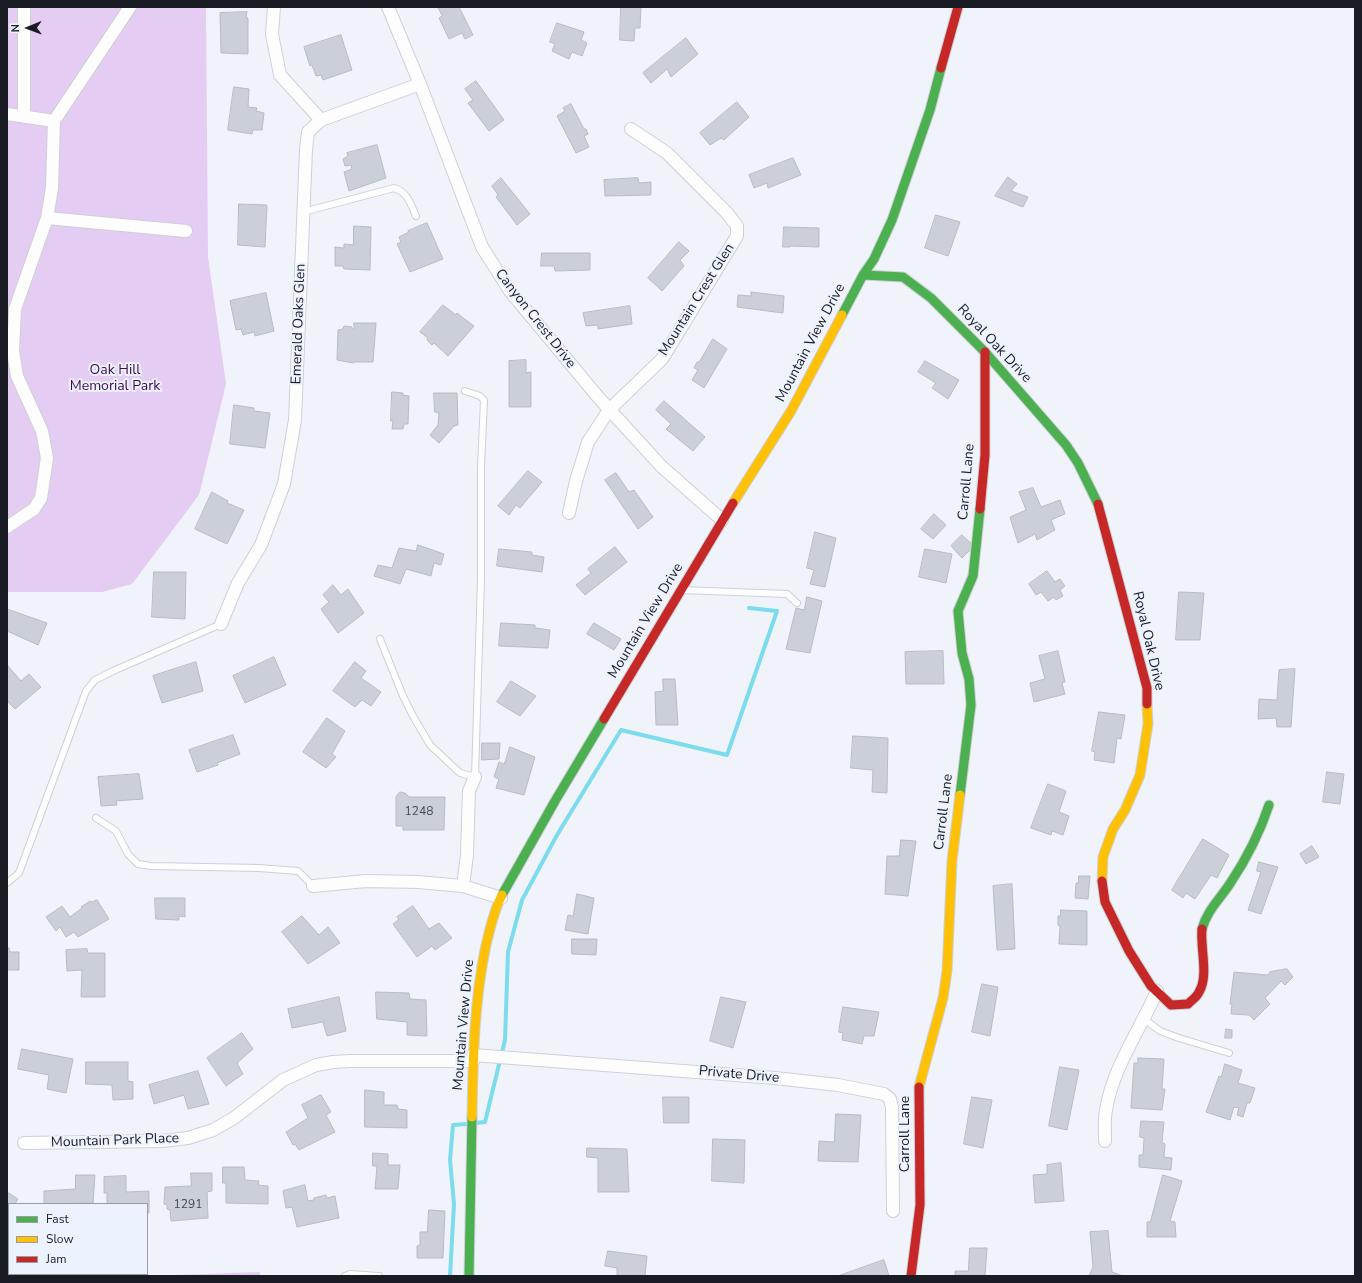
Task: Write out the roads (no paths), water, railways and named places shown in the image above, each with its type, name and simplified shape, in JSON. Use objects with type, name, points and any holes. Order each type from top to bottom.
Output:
[{"type":"street","points":[[24,7],[24,117]]},
{"type":"street","points":[[7,527],[34,509],[42,498],[48,458],[42,431],[17,376],[13,351],[15,309],[47,218],[52,188],[54,121],[130,7]]},
{"type":"street","points":[[274,7],[272,34],[280,75],[321,120]]},
{"type":"street","name":"Canyon Crest Drive","points":[[388,7],[420,84],[482,247],[510,291],[557,350],[609,410],[661,466],[722,520]]},
{"type":"street","name":"Mountain View Drive","points":[[469,1276],[473,1058],[481,970],[490,929],[501,898],[555,802],[722,520],[792,411],[863,275],[874,259],[892,220],[930,110],[958,7]]},
{"type":"street","name":"Emerald Oaks Glen","points":[[221,624],[238,583],[261,545],[284,484],[295,420],[303,212],[308,132],[321,120],[420,84]]},
{"type":"street","points":[[7,114],[54,121]]},
{"type":"street","name":"Mountain Crest Glen","points":[[569,513],[576,481],[588,442],[609,410],[662,359],[737,236],[737,226],[727,214],[667,153],[631,129]]},
{"type":"street","points":[[47,218],[186,231]]},
{"type":"street","name":"Royal Oak Drive","points":[[863,275],[903,277],[931,298],[985,352],[1066,445],[1078,463],[1098,506],[1147,688],[1148,724],[1140,775],[1125,810],[1113,829],[1103,857],[1102,882],[1105,902],[1129,951],[1152,986],[1171,1005],[1188,1004],[1199,993],[1203,982],[1201,935],[1204,921],[1239,870],[1254,844],[1269,805]]},
{"type":"street","name":"Carroll Lane","points":[[911,1276],[920,1205],[920,1087],[943,998],[947,971],[952,861],[971,705],[969,679],[962,653],[958,611],[973,576],[985,455],[985,352]]},
{"type":"street","points":[[462,886],[467,856],[469,791],[475,777]]},
{"type":"street","points":[[313,886],[366,880],[418,882],[462,886],[501,898]]},
{"type":"street","points":[[1105,1141],[1106,1111],[1111,1089],[1119,1067],[1157,991]]},
{"type":"street","name":"Mountain Park Place","points":[[24,1143],[162,1141],[188,1138],[213,1130],[234,1118],[283,1080],[316,1065],[350,1061],[473,1058]]},
{"type":"street","name":"Private Drive","points":[[473,1058],[775,1078],[854,1087],[884,1094],[890,1099],[892,1107],[893,1211]]},
{"type":"lane","points":[[303,212],[394,188],[400,190],[408,197],[416,216]]},
{"type":"lane","points":[[380,639],[403,696],[430,745],[460,773],[475,777],[481,578],[481,466],[485,413],[484,400],[480,396],[465,391]]},
{"type":"lane","points":[[681,590],[788,594],[797,603]]},
{"type":"lane","points":[[7,883],[19,873],[86,691],[95,680],[221,624]]},
{"type":"lane","points":[[96,818],[116,831],[128,854],[138,864],[151,866],[259,868],[298,871],[313,886]]},
{"type":"lane","points":[[1144,1019],[1160,1031],[1229,1052]]},
{"type":"lane","points":[[345,1276],[350,1274],[379,1276]]},
{"type":"waterway","points":[[476,1123],[485,1122],[505,1040],[508,952],[522,900],[557,835],[621,730],[727,755],[777,611],[749,608]]},
{"type":"waterway","points":[[450,1276],[454,1204],[450,1160],[453,1125],[467,1124]]},
{"type":"park label","name":"Oak Hill Memorial Park","points":[[115,380]]}]
